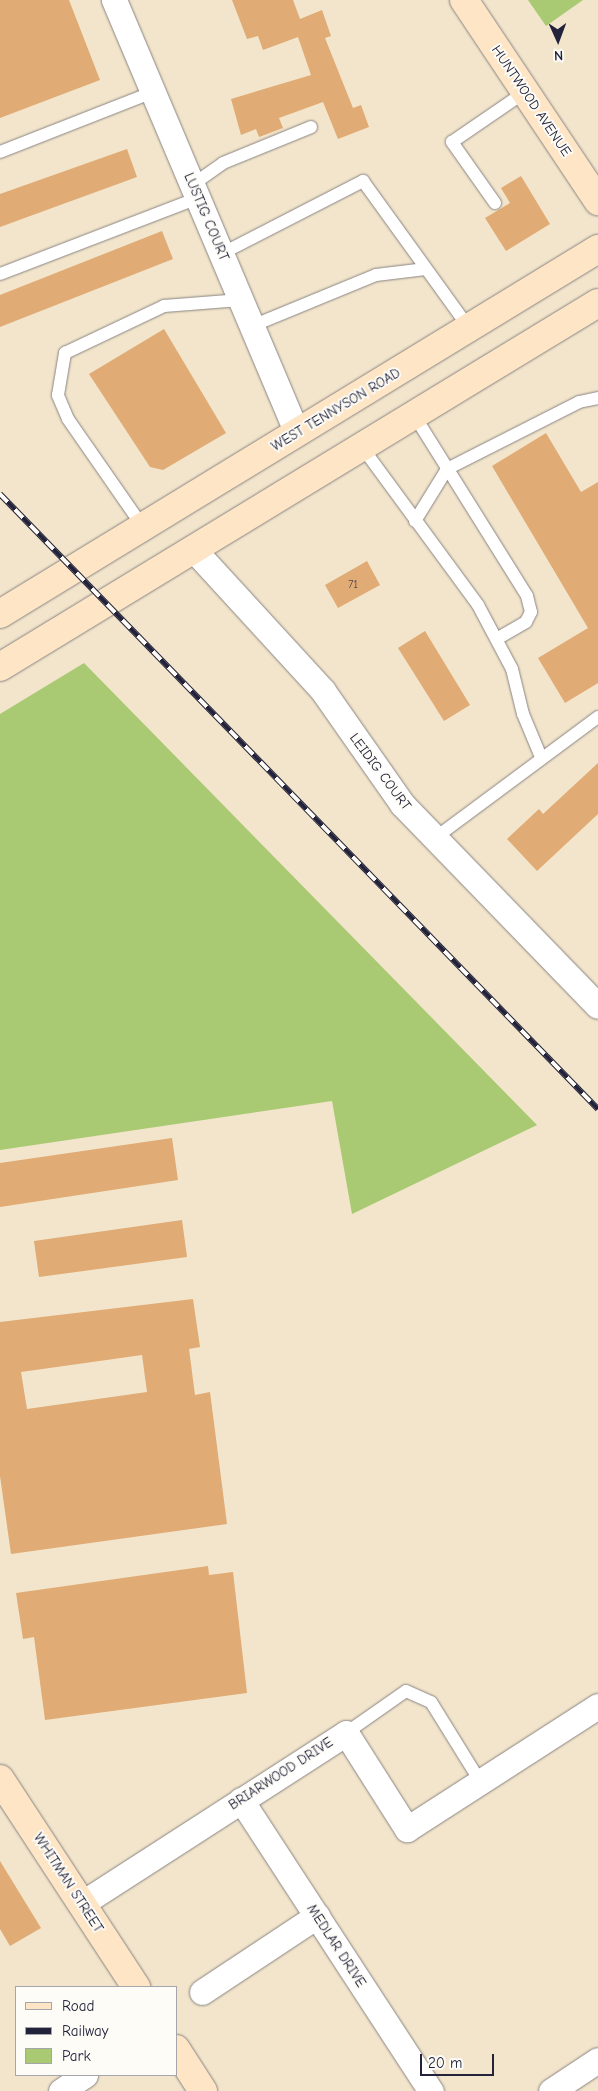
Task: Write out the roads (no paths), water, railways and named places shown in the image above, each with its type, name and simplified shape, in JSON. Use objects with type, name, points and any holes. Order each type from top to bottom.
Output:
[{"type":"main road","name":"HUNTWOOD AVENUE","points":[[464,0],[598,201]]},
{"type":"main road","name":"WEST TENNYSON ROAD","points":[[0,614],[598,250]]},
{"type":"main road","points":[[0,667],[598,303]]},
{"type":"main road","name":"WHITMAN STREET","points":[[2,1788],[135,1986]]},
{"type":"main road","points":[[178,2052],[203,2091]]},
{"type":"street","name":"LUSTIG COURT","points":[[114,0],[297,433]]},
{"type":"street","name":"LEIDIG COURT","points":[[194,550],[323,691],[380,776],[435,838],[598,1006]]},
{"type":"street","name":"BRIARWOOD DRIVE","points":[[81,1904],[346,1732],[407,1829],[598,1706]]},
{"type":"street","name":"MEDLAR DRIVE","points":[[241,1800],[431,2091]]},
{"type":"street","points":[[202,1992],[317,1916]]},
{"type":"street","points":[[551,2091],[598,2060]]},
{"type":"street","points":[[61,2091],[84,2076]]},
{"type":"lane","points":[[0,152],[153,92]]},
{"type":"lane","points":[[496,203],[452,142],[525,92]]},
{"type":"lane","points":[[0,274],[195,191],[223,163],[311,128]]},
{"type":"lane","points":[[222,254],[363,181],[469,328]]},
{"type":"lane","points":[[252,326],[376,276],[426,269]]},
{"type":"lane","points":[[143,527],[68,419],[58,395],[65,352],[164,306],[241,300]]},
{"type":"lane","points":[[416,521],[447,469],[579,402],[598,398]]},
{"type":"lane","points":[[414,415],[527,596],[531,612],[526,622],[496,639]]},
{"type":"lane","points":[[362,447],[478,604],[512,669],[523,714],[541,757]]},
{"type":"lane","points":[[435,838],[541,757],[598,717]]},
{"type":"lane","points":[[346,1732],[406,1692],[431,1702],[480,1782]]},
{"type":"railway","points":[[0,494],[598,1109]]}]
